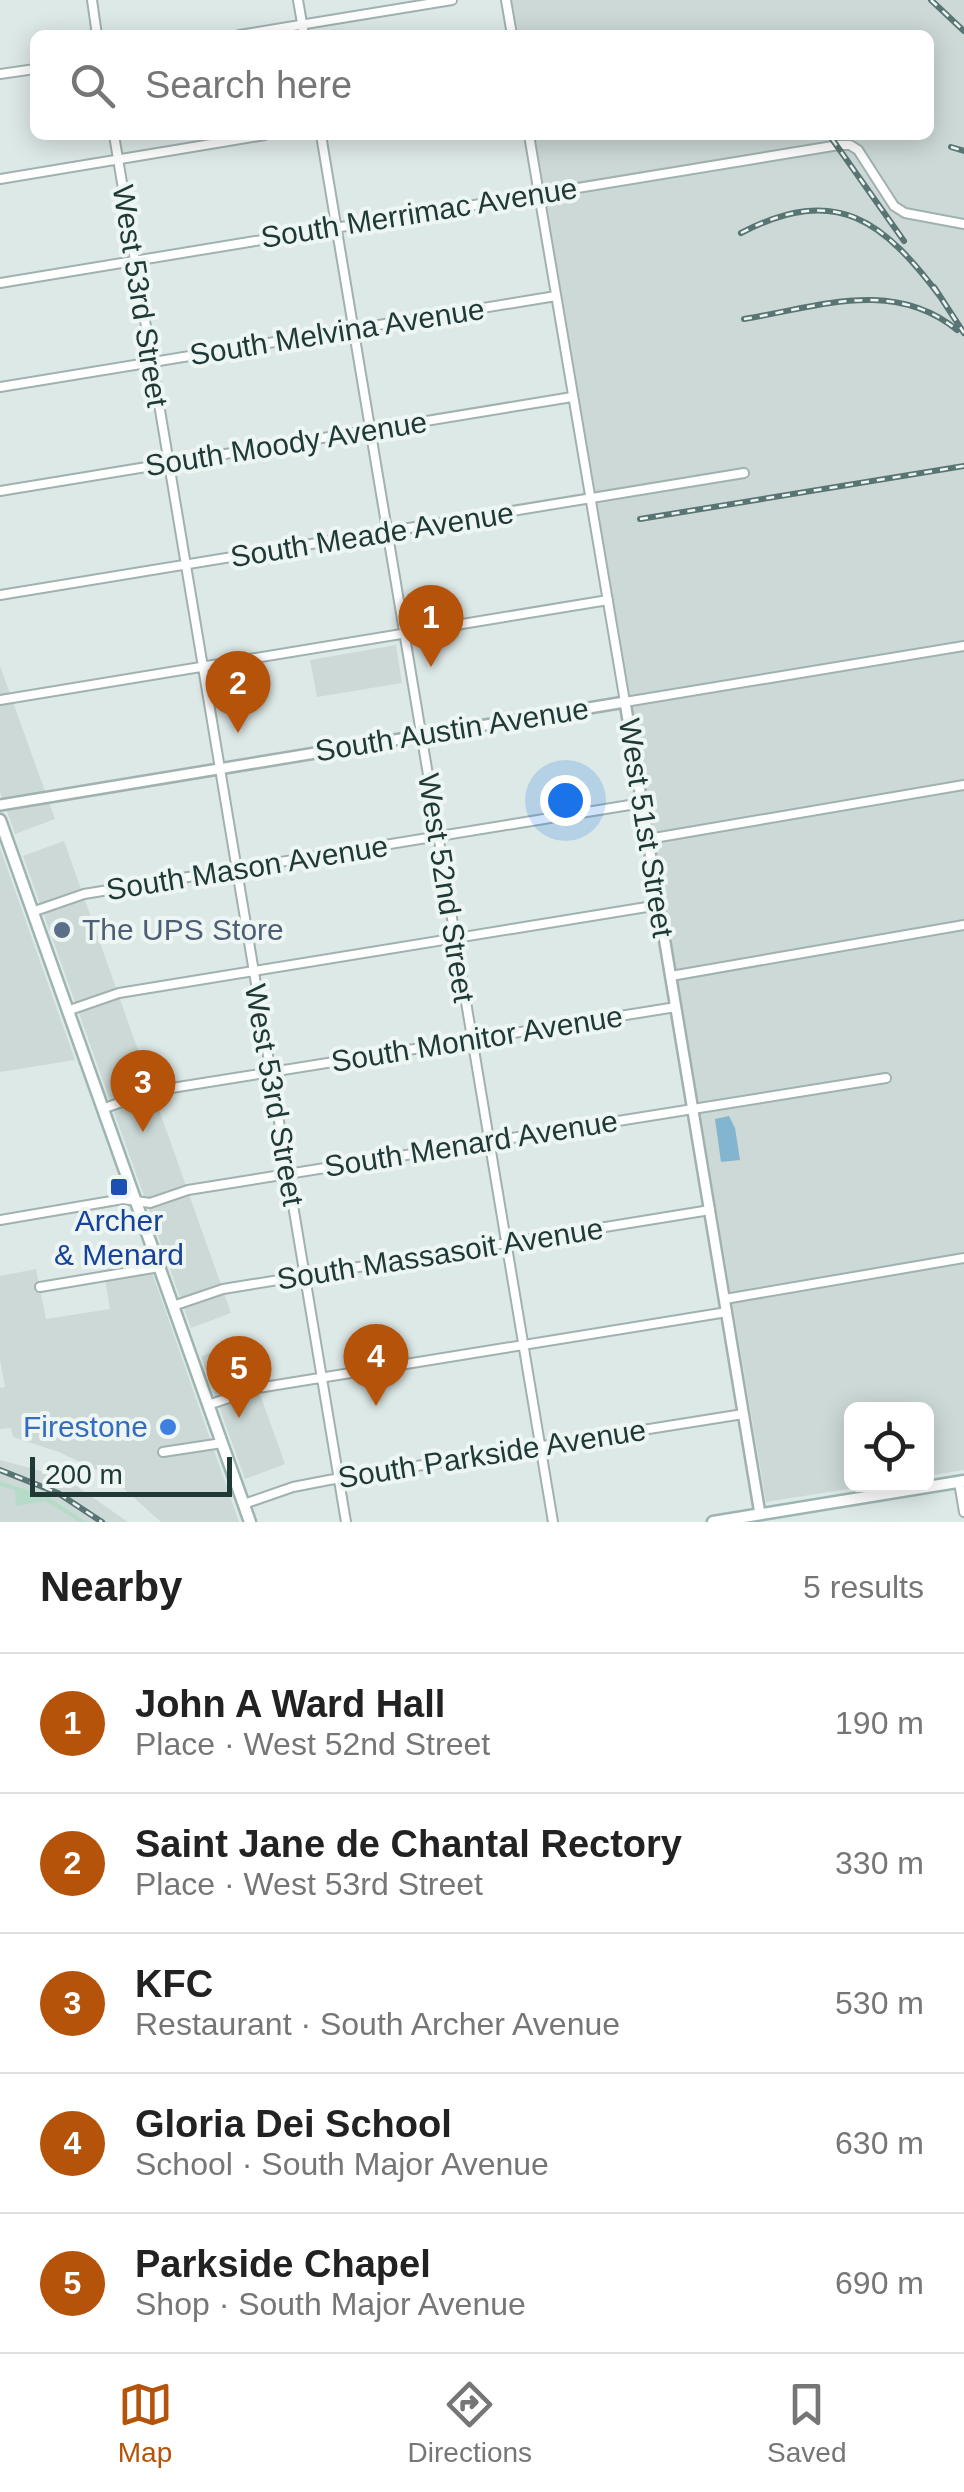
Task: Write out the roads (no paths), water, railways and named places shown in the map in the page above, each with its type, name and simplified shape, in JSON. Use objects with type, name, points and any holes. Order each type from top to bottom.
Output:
[{"type":"main road","points":[[0,820],[250,1522]]},
{"type":"main road","points":[[713,1522],[760,1518],[962,1481]]},
{"type":"street","points":[[92,0],[96,30]]},
{"type":"street","points":[[298,0],[303,30],[452,0]]},
{"type":"street","points":[[506,0],[511,30]]},
{"type":"street","points":[[0,74],[30,69]]},
{"type":"street","name":"West 53rd Street","points":[[115,140],[346,1522]]},
{"type":"street","points":[[0,178],[234,140]]},
{"type":"street","name":"West 52nd Street","points":[[322,140],[552,1522]]},
{"type":"street","name":"West 51st Street","points":[[530,140],[760,1518]]},
{"type":"street","name":"South Merrimac Avenue","points":[[0,283],[850,145],[858,150],[894,206],[905,213],[964,224]]},
{"type":"street","name":"South Melvina Avenue","points":[[0,386],[556,296]]},
{"type":"street","name":"South Moody Avenue","points":[[0,491],[572,397]]},
{"type":"street","name":"South Meade Avenue","points":[[0,595],[744,473]]},
{"type":"street","points":[[0,700],[608,600]]},
{"type":"street","name":"South Austin Avenue","points":[[0,805],[964,646]]},
{"type":"street","points":[[648,839],[964,785]]},
{"type":"street","name":"South Mason Avenue","points":[[32,912],[84,894],[642,802]]},
{"type":"street","points":[[67,1011],[119,993],[659,905]]},
{"type":"street","points":[[671,976],[964,926]]},
{"type":"street","name":"South Monitor Avenue","points":[[102,1109],[153,1091],[676,1007]]},
{"type":"street","name":"South Menard Avenue","points":[[0,1220],[123,1199],[150,1204],[188,1190],[886,1078]]},
{"type":"street","name":"South Massasoit Avenue","points":[[173,1306],[223,1289],[710,1210]]},
{"type":"street","points":[[724,1299],[964,1258]]},
{"type":"street","points":[[40,1287],[158,1267]]},
{"type":"street","points":[[208,1405],[258,1388],[727,1312]]},
{"type":"street","name":"South Parkside Avenue","points":[[244,1504],[293,1487],[338,1478],[743,1414]]},
{"type":"street","points":[[164,1452],[222,1442]]},
{"type":"street","points":[[962,1481],[964,1512]]},
{"type":"water","points":[[729,1116],[740,1160],[721,1162],[715,1119]]},
{"type":"railway","points":[[931,0],[964,31]]},
{"type":"railway","points":[[833,140],[904,241]]},
{"type":"railway","points":[[951,147],[964,151]]},
{"type":"railway","points":[[741,233],[775,218],[805,211],[831,211],[856,218],[900,249],[942,299]]},
{"type":"railway","points":[[934,287],[964,333]]},
{"type":"railway","points":[[744,319],[827,303],[881,301],[933,314],[957,330]]},
{"type":"railway","points":[[640,519],[964,466]]},
{"type":"railway","points":[[0,1470],[58,1493],[102,1522]]},
{"type":"place","name":"John A Ward Hall","points":[[431,667]]},
{"type":"place","name":"Saint Jane de Chantal Rectory","points":[[238,733]]},
{"type":"place","name":"The UPS Store","points":[[62,930]]},
{"type":"place","name":"KFC","points":[[143,1132]]},
{"type":"place","name":"Archer & Menard","points":[[119,1187]]},
{"type":"place","name":"Gloria Dei School","points":[[376,1406]]},
{"type":"place","name":"Parkside Chapel","points":[[239,1418]]},
{"type":"place","name":"Firestone","points":[[168,1427]]}]
